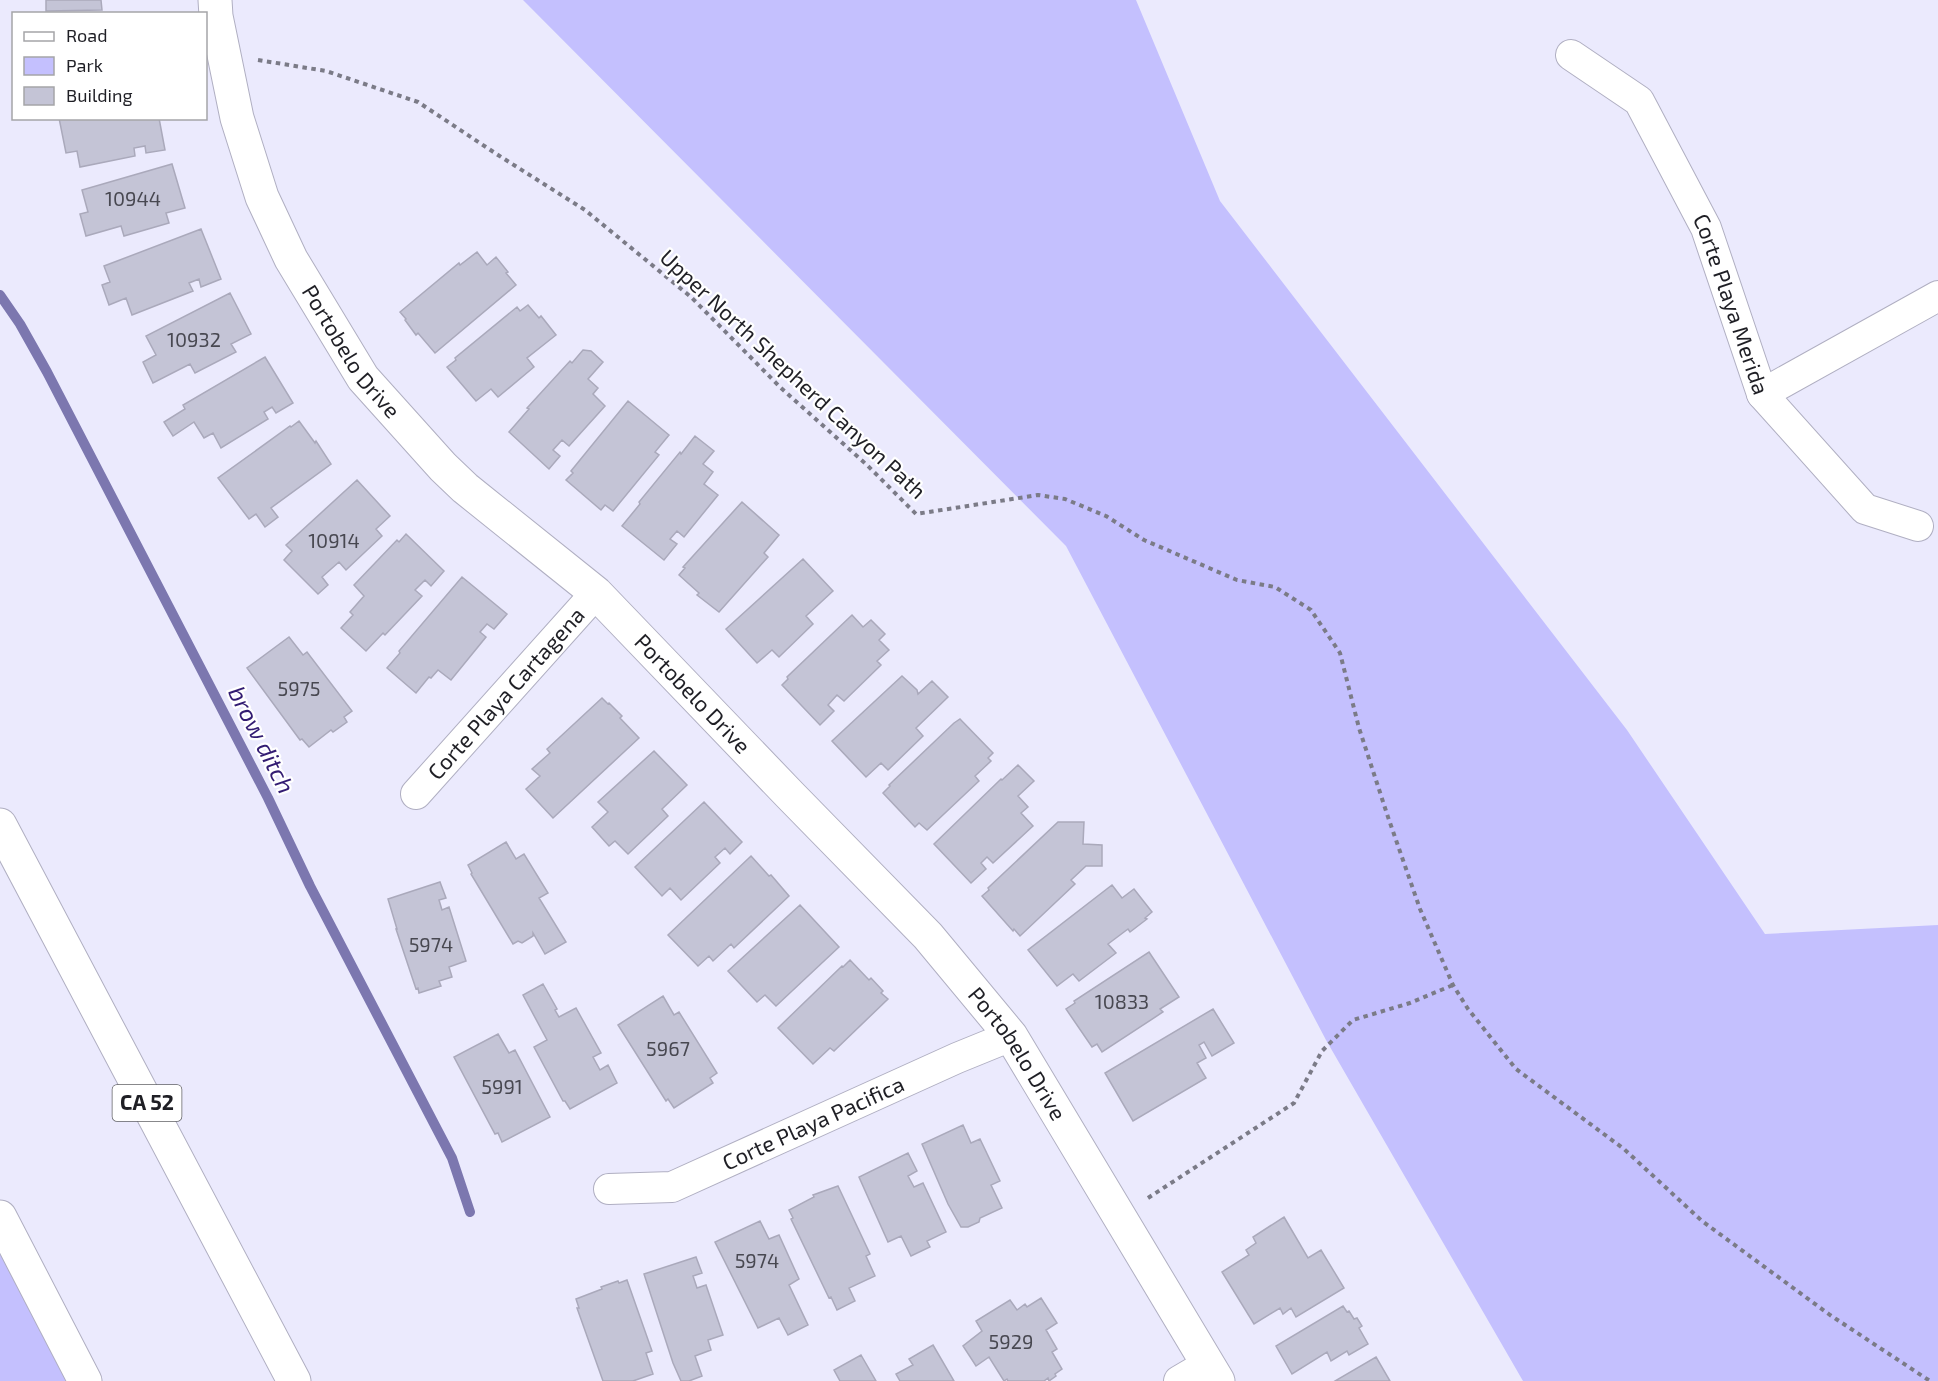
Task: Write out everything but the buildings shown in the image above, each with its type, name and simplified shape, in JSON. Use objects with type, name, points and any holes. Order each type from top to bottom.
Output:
[{"type":"main road","name":"Portobelo Drive","points":[[215,0],[216,16],[237,118],[262,197],[291,259],[363,378],[443,467],[465,488],[596,593],[928,936],[1011,1036],[1213,1373]]},
{"type":"main road","name":"CA 52","points":[[0,825],[294,1381]]},
{"type":"main road","points":[[0,1216],[85,1381]]},
{"type":"street","name":"Corte Playa Merida","points":[[1571,55],[1639,101],[1706,228],[1762,394],[1865,509],[1918,526]]},
{"type":"street","points":[[1762,394],[1938,296]]},
{"type":"street","name":"Corte Playa Cartagena","points":[[416,794],[596,593]]},
{"type":"street","name":"Corte Playa Pacifica","points":[[609,1189],[672,1187],[957,1058],[1011,1036]]},
{"type":"street","points":[[1179,1381],[1213,1373]]},
{"type":"path","name":"Upper North Shepherd Canyon Path","points":[[224,55],[326,72],[418,102],[585,210],[691,297],[781,388],[868,466],[916,514],[1038,495],[1065,499],[1106,516],[1144,540],[1237,580],[1275,587],[1311,610],[1340,652],[1359,728],[1391,827],[1420,909],[1453,985],[1468,1008],[1516,1069],[1624,1149],[1702,1221],[1830,1315],[1930,1381]]},
{"type":"path","points":[[1119,1216],[1294,1103],[1322,1051],[1353,1020],[1410,1003],[1453,985]]},
{"type":"green space","points":[[523,0],[1136,0],[1220,201],[1627,730],[1765,934],[1938,925],[1938,1381],[1523,1381],[1326,1040],[1066,546]]},
{"type":"green space","points":[[0,1251],[70,1381],[0,1381]]},
{"type":"waterway","name":"brow ditch","points":[[0,295],[20,324],[47,372],[268,798],[310,886],[452,1158],[470,1212]]}]
